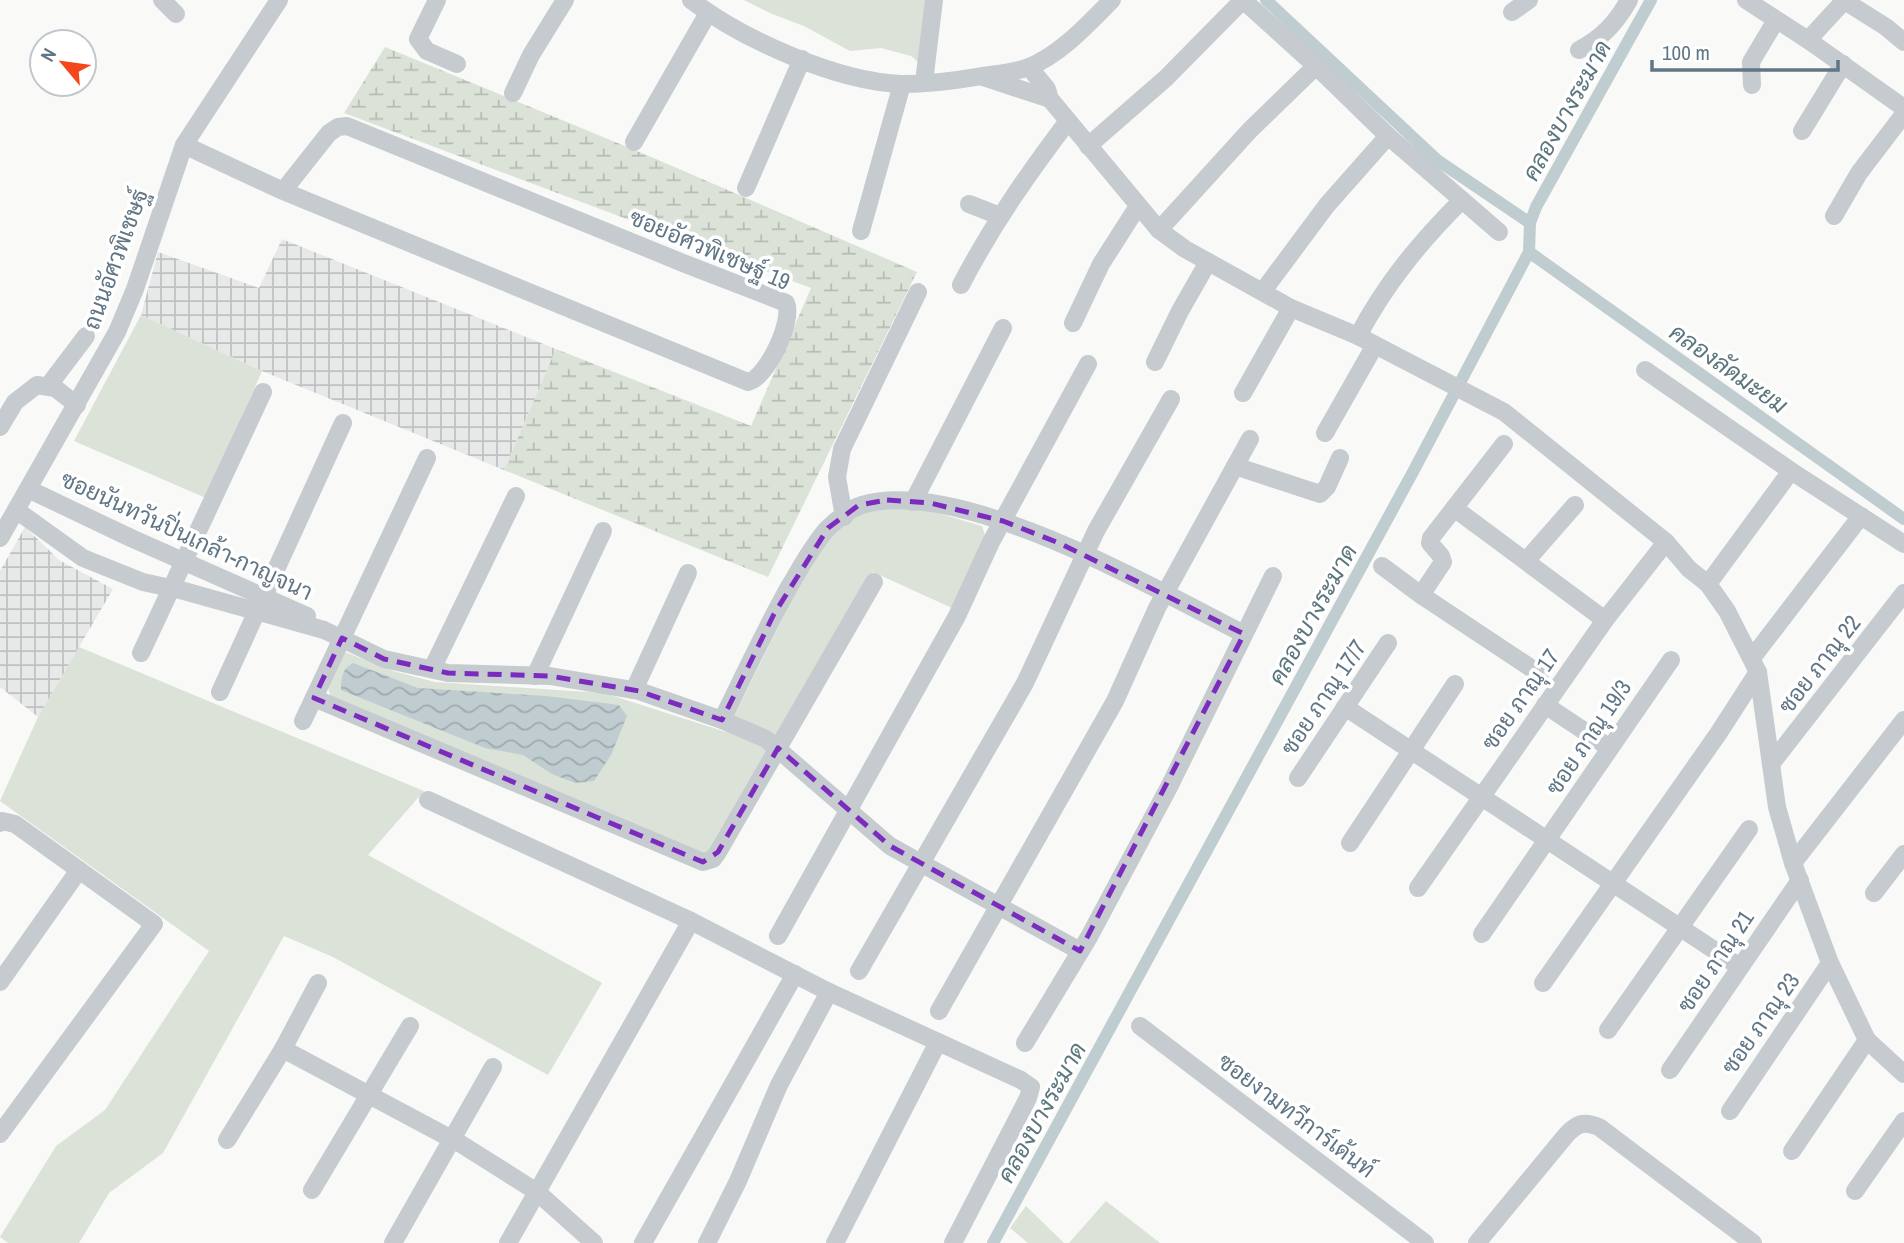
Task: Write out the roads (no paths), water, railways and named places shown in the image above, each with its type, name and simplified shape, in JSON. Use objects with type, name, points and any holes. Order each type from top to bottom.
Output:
[{"type":"street","points":[[162,0],[176,14]]},
{"type":"street","name":"ถนนอัศวพิเชษฐ์","points":[[0,538],[117,332],[135,289],[184,145],[279,0]]},
{"type":"street","points":[[437,0],[418,40],[427,51],[457,64]]},
{"type":"street","points":[[513,93],[531,55],[565,0]]},
{"type":"street","points":[[691,0],[708,13],[802,59],[830,69],[902,83],[981,76],[1029,66],[1056,50],[1112,0]]},
{"type":"street","points":[[924,82],[934,0]]},
{"type":"street","points":[[1088,146],[1166,78],[1243,0],[1316,65],[1388,136],[1499,232]]},
{"type":"street","points":[[1512,12],[1529,0]]},
{"type":"street","points":[[1579,50],[1598,40],[1619,18],[1629,0]]},
{"type":"street","points":[[1746,0],[1904,108]]},
{"type":"street","points":[[1808,40],[1844,0],[1904,42]]},
{"type":"street","points":[[634,142],[708,13]]},
{"type":"street","points":[[1752,85],[1751,62],[1776,20]]},
{"type":"street","points":[[746,188],[802,59]]},
{"type":"street","points":[[1802,131],[1843,64]]},
{"type":"street","points":[[1159,230],[1250,130],[1316,65]]},
{"type":"street","points":[[1029,66],[1047,89],[1050,99],[1159,230],[1185,249],[1292,307],[1366,340],[1504,412],[1666,542],[1689,569],[1708,584],[1720,599],[1755,665],[1777,807],[1796,871],[1830,963],[1867,1040],[1904,1074]]},
{"type":"street","points":[[981,76],[1050,99]]},
{"type":"street","points":[[861,231],[902,83]]},
{"type":"street","points":[[1834,216],[1859,173],[1904,114]]},
{"type":"street","points":[[961,285],[1016,190],[1069,121]]},
{"type":"street","name":"ซอยอัศวพิเชษฐ์ 19","points":[[184,145],[283,191],[748,382],[762,375],[769,364],[788,319],[789,309],[786,303],[347,126],[338,127],[329,133],[283,191]]},
{"type":"street","points":[[1263,291],[1327,205],[1388,136]]},
{"type":"street","points":[[1325,433],[1366,340],[1373,308],[1423,239],[1462,200]]},
{"type":"street","points":[[969,204],[1000,216]]},
{"type":"street","points":[[1073,323],[1101,264],[1138,206]]},
{"type":"street","points":[[1155,362],[1208,262]]},
{"type":"street","points":[[844,517],[837,477],[842,449],[918,292]]},
{"type":"street","points":[[1243,393],[1292,307]]},
{"type":"street","points":[[913,502],[1003,328]]},
{"type":"street","points":[[49,385],[86,336]]},
{"type":"street","points":[[778,936],[957,616],[1003,521],[1087,364]]},
{"type":"street","points":[[1645,370],[1791,471],[1904,544]]},
{"type":"street","points":[[0,427],[15,402],[37,385],[49,385],[77,405]]},
{"type":"street","points":[[141,653],[263,392]]},
{"type":"street","points":[[859,971],[1024,682],[1085,555],[1171,399]]},
{"type":"street","points":[[220,692],[343,423]]},
{"type":"street","points":[[939,1011],[1115,701],[1165,594],[1250,439]]},
{"type":"street","points":[[1421,596],[1443,562],[1430,543],[1431,538],[1504,444]]},
{"type":"street","points":[[303,721],[427,458]]},
{"type":"street","points":[[1235,466],[1320,494],[1340,458]]},
{"type":"street","points":[[1708,584],[1791,471]]},
{"type":"street","name":"ซอยนันทวันปิ่นเกล้า-กาญจนา","points":[[28,489],[184,562],[260,604],[324,630],[384,659],[448,673],[535,676],[634,690],[766,738],[890,846],[1080,951]]},
{"type":"street","points":[[432,669],[516,496]]},
{"type":"street","points":[[722,720],[774,614],[806,558],[828,528],[859,505],[887,500],[930,503],[1003,521],[1085,555],[1244,634]]},
{"type":"street","points":[[1526,561],[1575,505]]},
{"type":"street","points":[[1454,508],[1605,620]]},
{"type":"street","name":"ซอยนันทวันปิ่นเกล้า-กาญจนา","points":[[16,510],[83,558],[144,582],[260,604]]},
{"type":"street","points":[[1544,983],[1718,734],[1755,665],[1861,516]]},
{"type":"street","points":[[535,676],[603,531]]},
{"type":"street","name":"ซอย ภาณุ 17","points":[[1418,888],[1605,620],[1666,542]]},
{"type":"street","points":[[1382,566],[1421,596],[1540,674]]},
{"type":"street","points":[[634,690],[688,573]]},
{"type":"street","points":[[1025,1043],[1080,951],[1169,788],[1273,576]]},
{"type":"street","points":[[314,698],[703,862],[713,859],[718,852],[874,582]]},
{"type":"street","name":"ซอย ภาณุ 22","points":[[1771,764],[1904,593]]},
{"type":"street","name":"ซอย ภาณุ 17/7","points":[[1298,778],[1388,643]]},
{"type":"street","name":"ซอย ภาณุ 19/3","points":[[1482,934],[1671,660]]},
{"type":"street","points":[[1350,843],[1455,684]]},
{"type":"street","points":[[1545,705],[1610,748]]},
{"type":"street","points":[[1345,707],[1740,967]]},
{"type":"street","name":"ซอย ภาณุ 21","points":[[1670,1070],[1740,967],[1796,871],[1898,743],[1904,720]]},
{"type":"street","points":[[428,800],[691,921],[829,992],[1031,1087],[1028,1098],[953,1243]]},
{"type":"street","points":[[0,823],[2,821],[15,824],[154,924],[0,1134]]},
{"type":"street","points":[[1608,1030],[1749,829]]},
{"type":"street","points":[[1874,893],[1904,854]]},
{"type":"street","points":[[0,982],[79,870]]},
{"type":"street","points":[[508,1243],[691,921]]},
{"type":"street","name":"ซอย ภาณุ 23","points":[[1730,1111],[1830,963]]},
{"type":"street","points":[[643,1243],[795,974]]},
{"type":"street","points":[[227,1140],[283,1049],[318,983]]},
{"type":"street","points":[[707,1243],[738,1181],[779,1085],[829,992]]},
{"type":"street","points":[[312,1190],[410,1026]]},
{"type":"street","name":"ซอยงามทวีการ์เด้นท์","points":[[1140,1026],[1425,1243]]},
{"type":"street","points":[[1792,1151],[1867,1040]]},
{"type":"street","points":[[835,1243],[938,1042]]},
{"type":"street","points":[[283,1049],[453,1140],[537,1192],[594,1243]]},
{"type":"street","points":[[393,1243],[493,1067]]},
{"type":"street","points":[[1855,1191],[1904,1121]]},
{"type":"street","points":[[1477,1243],[1567,1134],[1577,1124],[1588,1123],[1599,1127],[1753,1243]]},
{"type":"water","points":[[353,663],[418,688],[546,696],[619,705],[627,716],[611,755],[594,781],[575,783],[552,774],[523,755],[485,748],[341,690],[344,671]]},
{"type":"waterway","points":[[1266,0],[1437,160],[1530,223]]},
{"type":"waterway","name":"คลองบางระมาด","points":[[993,1243],[1414,470],[1529,252],[1530,223],[1536,207],[1651,0]]},
{"type":"waterway","name":"คลองลัดมะยม","points":[[1529,252],[1904,519]]}]
